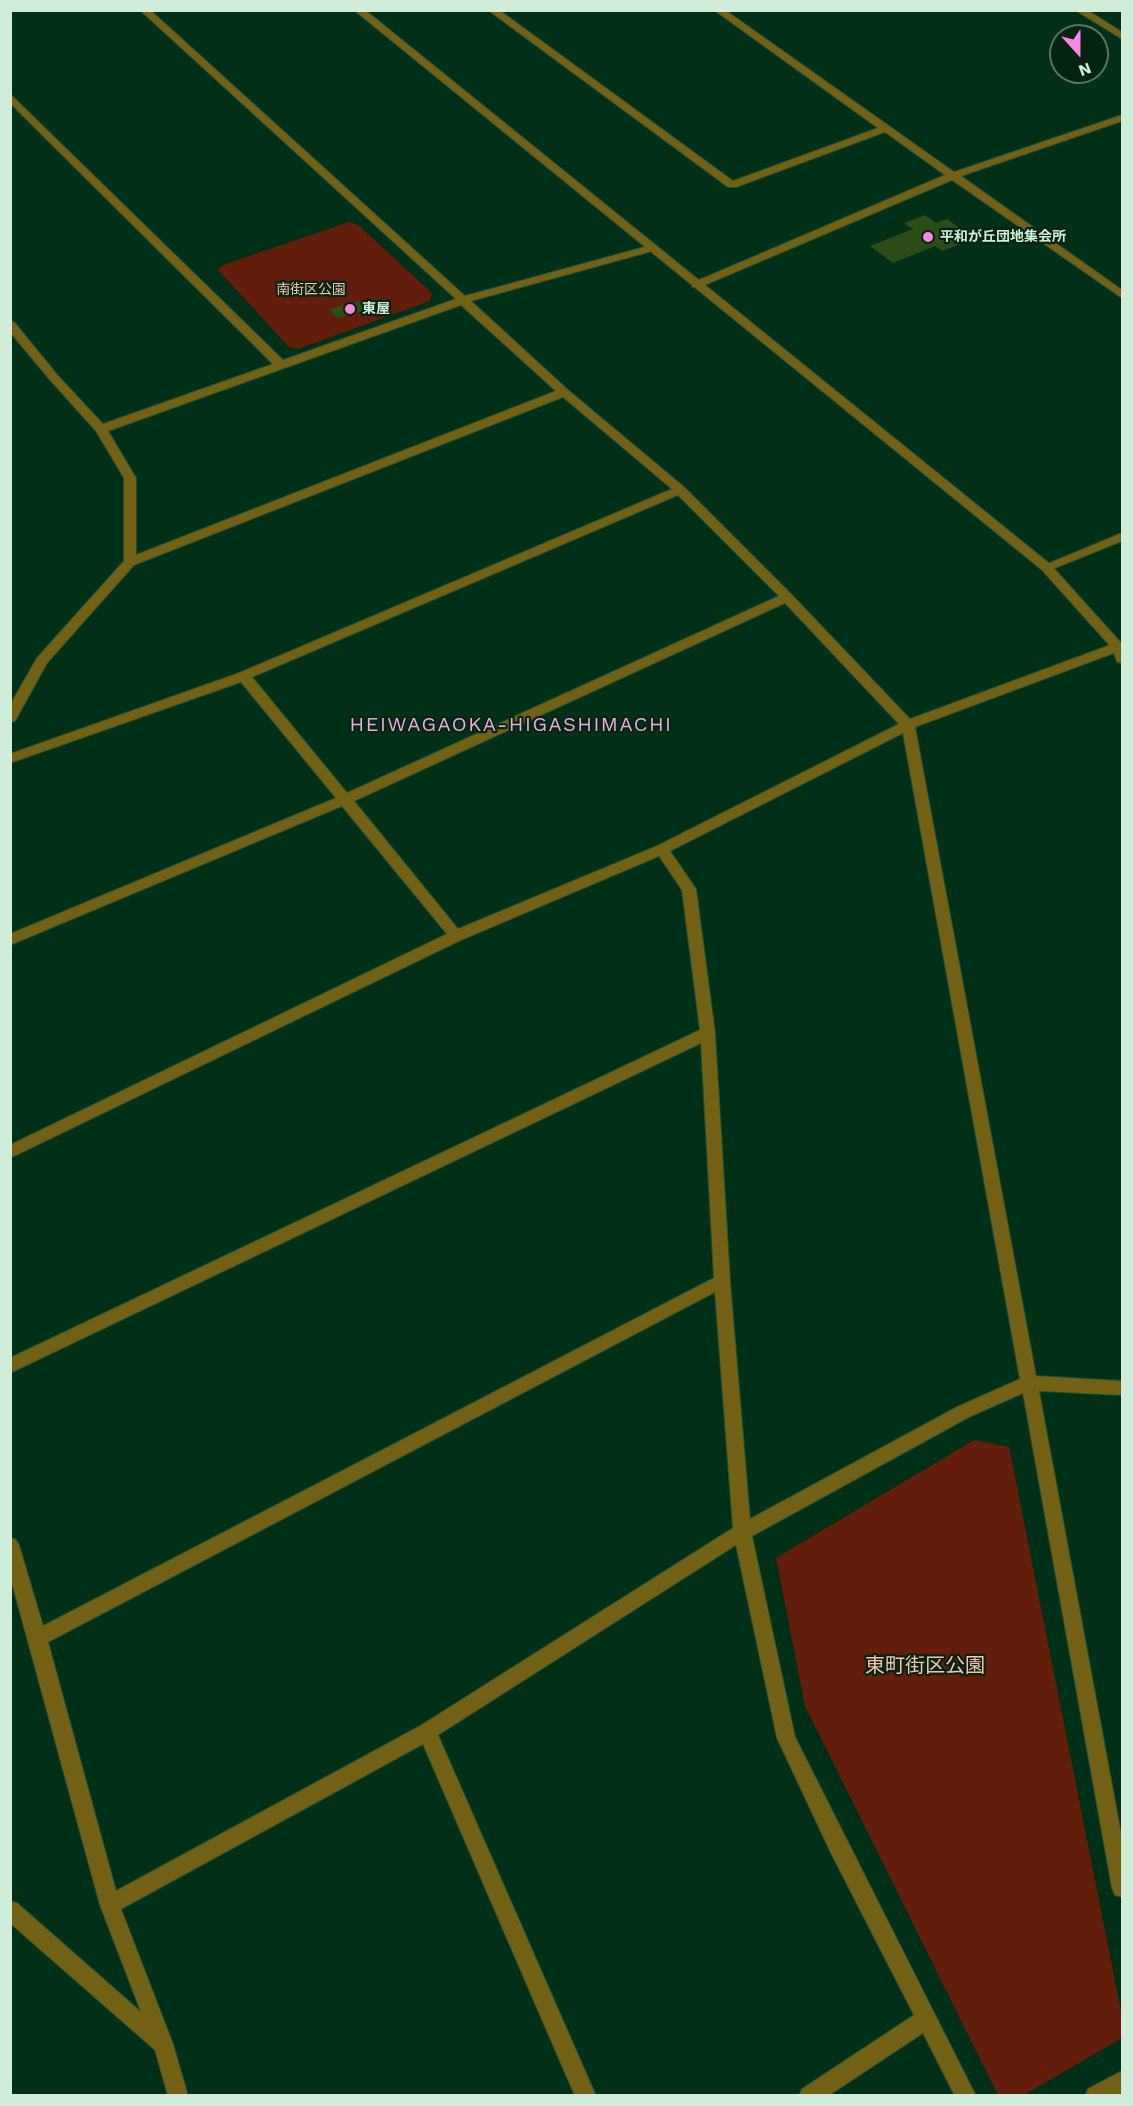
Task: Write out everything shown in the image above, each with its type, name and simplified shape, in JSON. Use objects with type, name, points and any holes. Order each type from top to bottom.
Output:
[{"type":"street","points":[[144,10],[564,392],[680,490],[787,597],[908,725],[1122,1888]]},
{"type":"street","points":[[10,1152],[456,936],[662,849],[908,725],[1120,653],[1046,567],[358,10]]},
{"type":"street","points":[[492,10],[732,185],[887,128]]},
{"type":"street","points":[[718,10],[1122,295]]},
{"type":"street","points":[[1079,10],[1122,36]]},
{"type":"street","points":[[10,97],[280,365]]},
{"type":"street","points":[[696,285],[954,175],[1122,118]]},
{"type":"street","points":[[100,429],[464,300],[652,248]]},
{"type":"street","points":[[10,324],[100,429],[130,478],[130,562]]},
{"type":"street","points":[[10,718],[42,661],[130,562],[564,392]]},
{"type":"street","points":[[10,759],[244,676],[680,490]]},
{"type":"street","points":[[1046,567],[1122,537]]},
{"type":"street","points":[[10,940],[344,800],[787,597]]},
{"type":"street","points":[[244,676],[456,936]]},
{"type":"street","points":[[662,849],[690,889],[708,1033],[722,1281],[742,1532],[786,1738],[837,1846],[966,2096]]},
{"type":"street","points":[[10,1366],[708,1033]]},
{"type":"street","points":[[38,1638],[722,1281]]},
{"type":"street","points":[[110,1905],[427,1732],[742,1532],[963,1412],[1029,1383],[1122,1388]]},
{"type":"street","points":[[10,1545],[38,1638],[110,1905],[163,2044],[178,2096]]},
{"type":"street","points":[[427,1732],[586,2096]]},
{"type":"street","points":[[10,1910],[163,2044]]},
{"type":"street","points":[[809,2096],[925,2020]]},
{"type":"street","points":[[1095,2096],[1122,2081]]},
{"type":"green space","name":"南街区公園","points":[[349,222],[358,225],[432,293],[430,301],[298,349],[289,347],[218,270],[223,265]]},
{"type":"green space","name":"東町街区公園","points":[[974,1440],[1009,1447],[1122,2016],[1122,2038],[1024,2095],[998,2095],[805,1706],[776,1558]]},
{"type":"building","name":"平和が丘団地集会所","points":[[925,215],[936,223],[947,219],[969,235],[958,239],[963,243],[942,251],[935,246],[893,263],[870,246],[913,229],[904,223]]},
{"type":"building","name":"東屋","points":[[363,300],[370,309],[337,318],[329,309]]},
{"type":"place","name":"平和が丘団地集会所","points":[[928,237]]},
{"type":"place","name":"東屋","points":[[350,309]]},
{"type":"district","name":"HEIWAGAOKA-HIGASHIMACHI","points":[[511,725]]}]
